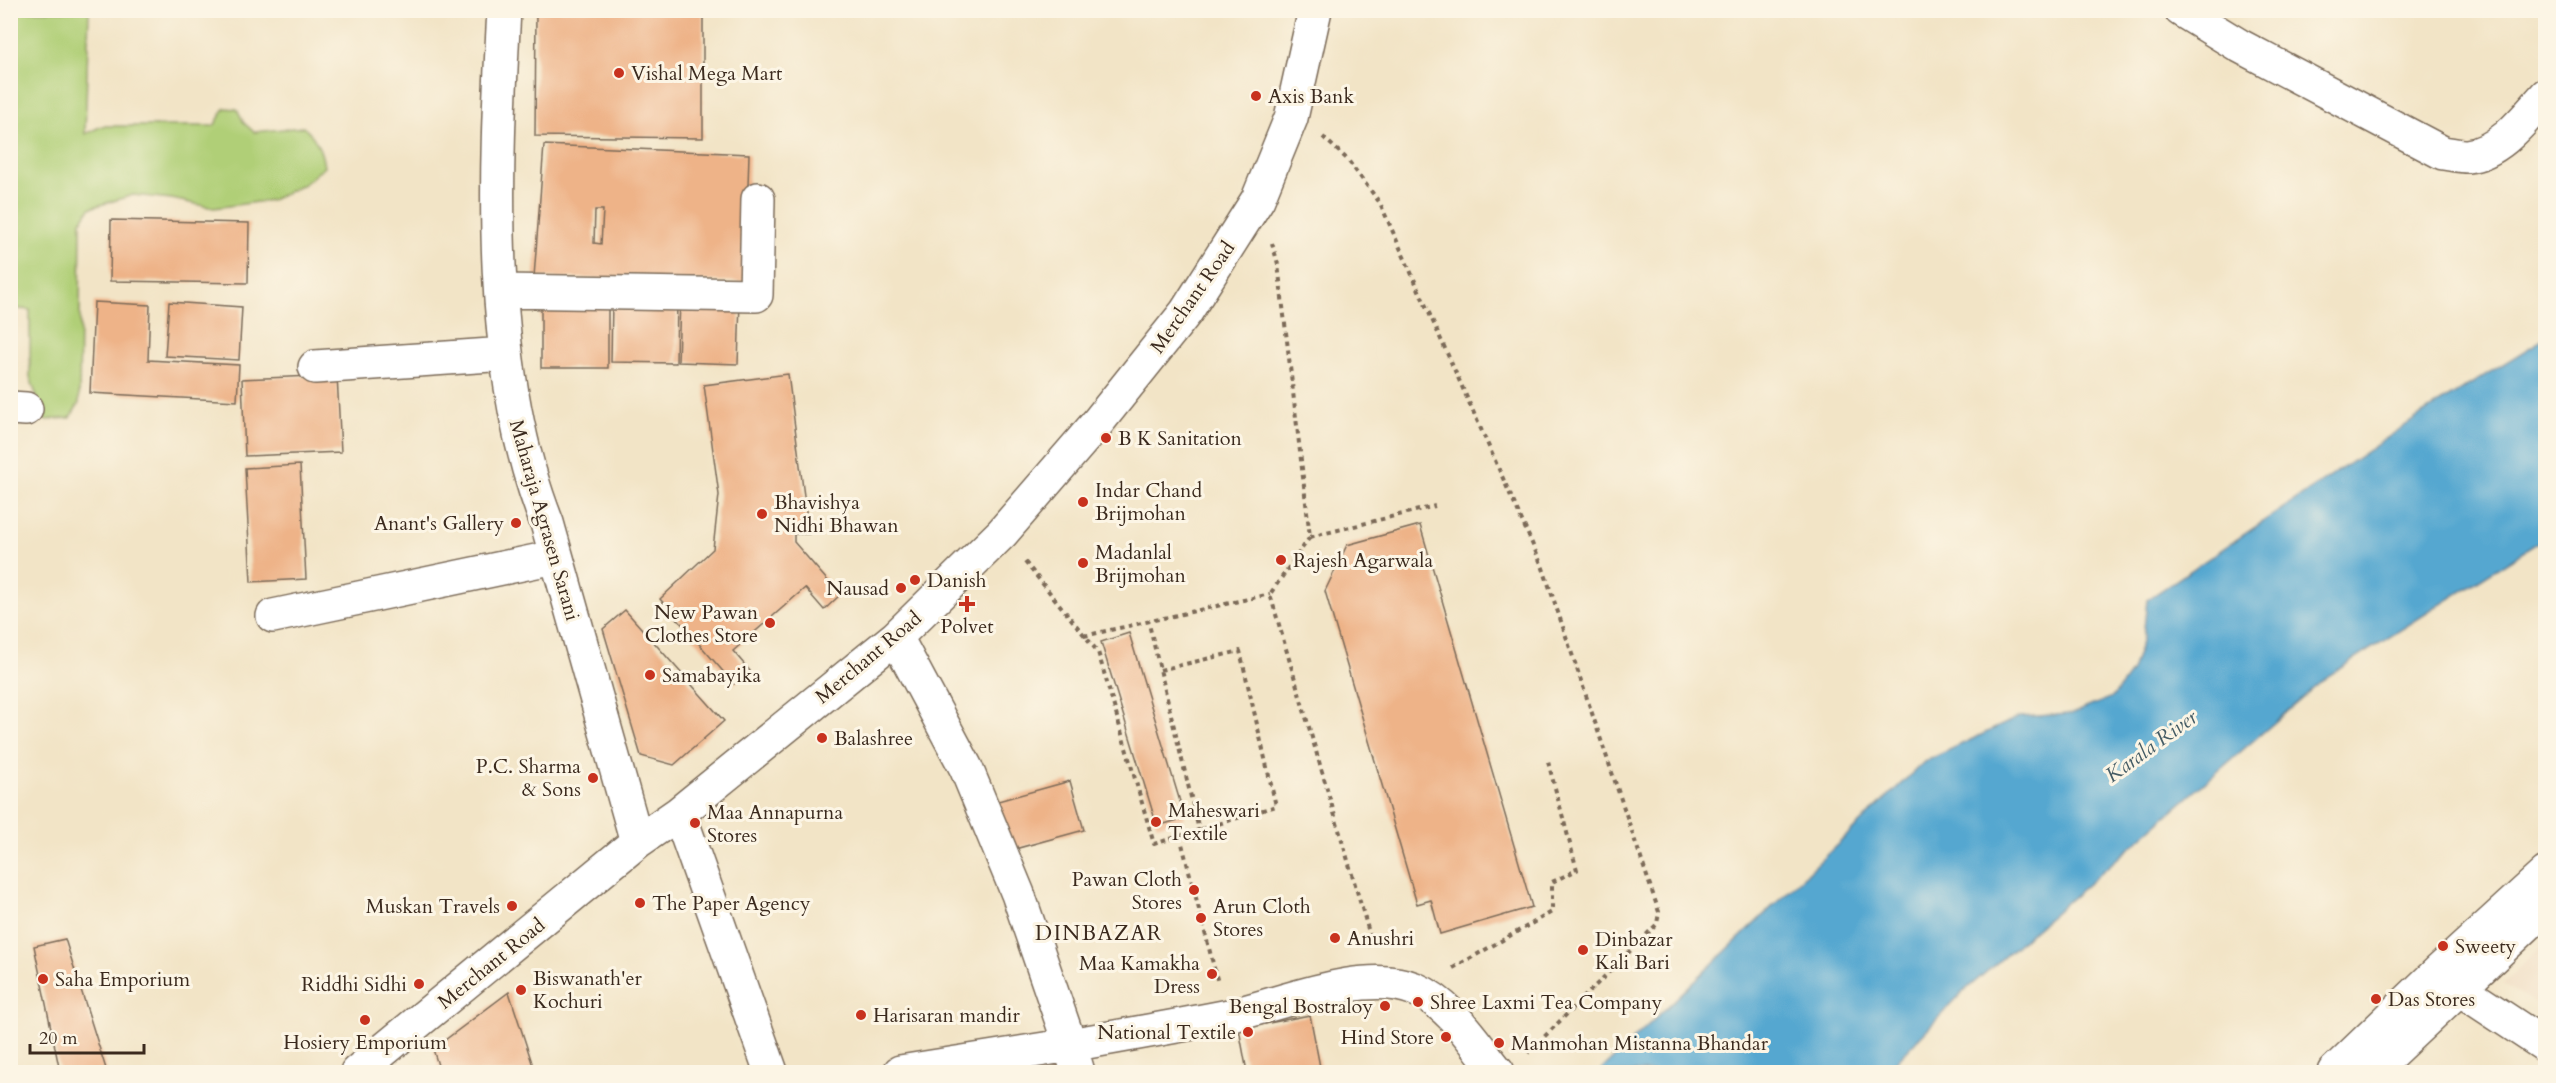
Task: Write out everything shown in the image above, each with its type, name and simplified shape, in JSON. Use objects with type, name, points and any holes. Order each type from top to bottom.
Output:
[{"type":"street","name":"Maharaja Agrasen Sarani","points":[[504,10],[498,182],[506,354],[516,427],[638,842]]},
{"type":"street","name":"Merchant Road","points":[[357,1072],[638,842],[679,813],[896,637],[1002,533],[1098,422],[1186,312],[1258,199],[1291,118],[1315,10]]},
{"type":"street","points":[[2181,10],[2240,46],[2443,153],[2467,156],[2484,151],[2507,136],[2546,95]]},
{"type":"street","points":[[502,291],[756,295],[758,199]]},
{"type":"street","points":[[315,367],[506,354]]},
{"type":"street","points":[[273,615],[555,557]]},
{"type":"street","points":[[896,637],[966,768],[1018,894],[1074,1059]]},
{"type":"street","points":[[679,813],[771,1072]]},
{"type":"street","points":[[2371,1072],[2448,979],[2546,873]]},
{"type":"street","points":[[2334,1072],[2448,979],[2546,907]]},
{"type":"street","points":[[2448,979],[2546,1047]]},
{"type":"street","points":[[900,1072],[1074,1059],[1226,1016],[1330,990],[1384,982],[1394,982],[1416,989],[1441,1003],[1511,1064]]},
{"type":"path","points":[[1291,118],[1334,146],[1380,203],[1543,568],[1659,914],[1657,924],[1511,1064]]},
{"type":"path","points":[[1258,199],[1278,264],[1310,537]]},
{"type":"path","points":[[1084,636],[1270,594],[1310,537],[1435,506]]},
{"type":"path","points":[[1002,533],[1098,652],[1154,844],[1276,806],[1240,651],[1160,670]]},
{"type":"path","points":[[1270,594],[1384,982]]},
{"type":"path","points":[[1148,620],[1199,830]]},
{"type":"path","points":[[1416,989],[1552,912],[1552,882],[1578,870],[1547,758]]},
{"type":"path","points":[[1180,836],[1226,1016]]},
{"type":"shaded area","points":[[2545,942],[2545,1009],[2503,984]]},
{"type":"green space","points":[[10,11],[89,11],[85,134],[102,126],[214,126],[225,108],[237,109],[244,123],[254,132],[303,127],[317,144],[324,167],[304,184],[272,200],[214,208],[172,199],[133,195],[90,208],[81,221],[79,403],[70,418],[45,420],[30,377],[30,310],[11,308]]},
{"type":"water","name":"Karala River","points":[[2545,338],[2545,538],[2328,676],[1962,993],[1886,1072],[1599,1072],[1924,762],[2019,717],[2071,714],[2113,697],[2132,671],[2143,638],[2147,600],[2424,413]]},
{"type":"building","name":"Vishal Mega Mart","points":[[536,10],[703,10],[703,138],[535,136]]},
{"type":"building","points":[[544,145],[749,154],[745,282],[534,277]],"holes":[[[595,210],[603,210],[601,244],[594,243]]]},
{"type":"building","points":[[111,220],[249,223],[248,283],[110,281]]},
{"type":"building","points":[[612,298],[677,299],[676,363],[611,362]]},
{"type":"building","points":[[680,299],[740,301],[738,364],[678,362]]},
{"type":"building","points":[[541,300],[608,300],[608,368],[541,368]]},
{"type":"building","points":[[94,302],[150,305],[148,360],[239,365],[237,401],[90,393]]},
{"type":"building","points":[[169,302],[242,307],[239,360],[165,356]]},
{"type":"building","name":"Bhavishya Nidhi Bhawan","points":[[788,374],[809,534],[794,534],[794,542],[840,595],[824,610],[805,588],[733,651],[750,671],[734,684],[660,599],[713,549],[719,495],[704,385]]},
{"type":"building","points":[[337,375],[341,452],[245,456],[242,379]]},
{"type":"building","points":[[300,465],[306,579],[251,582],[245,468]]},
{"type":"building","points":[[1420,525],[1532,907],[1440,934],[1431,900],[1417,904],[1325,591],[1347,545]]},
{"type":"building","name":"Samabayika","points":[[625,610],[724,721],[674,765],[641,756],[603,629]]},
{"type":"building","points":[[1129,633],[1185,818],[1157,826],[1101,642]]},
{"type":"building","points":[[1070,781],[1084,830],[1004,852],[991,803]]},
{"type":"building","points":[[65,939],[107,1072],[60,1072],[34,946]]},
{"type":"building","points":[[509,992],[535,1072],[440,1072],[433,1049]]},
{"type":"building","points":[[1310,1015],[1321,1072],[1247,1072],[1239,1029]]},
{"type":"place","name":"Vishal Mega Mart","points":[[619,73]]},
{"type":"place","name":"Axis Bank","points":[[1256,96]]},
{"type":"place","name":"B K Sanitation","points":[[1106,438]]},
{"type":"place","name":"Indar Chand Brijmohan","points":[[1083,502]]},
{"type":"place","name":"Bhavishya Nidhi Bhawan","points":[[762,514]]},
{"type":"place","name":"Anant's Gallery","points":[[516,523]]},
{"type":"place","name":"Rajesh Agarwala","points":[[1281,560]]},
{"type":"place","name":"Madanlal Brijmohan","points":[[1083,563]]},
{"type":"place","name":"Danish","points":[[915,580]]},
{"type":"place","name":"Nausad","points":[[901,588]]},
{"type":"place","name":"Polvet","points":[[967,604]]},
{"type":"place","name":"New Pawan Clothes Store","points":[[770,623]]},
{"type":"place","name":"Samabayika","points":[[650,675]]},
{"type":"place","name":"Balashree","points":[[822,738]]},
{"type":"place","name":"P.C. Sharma & Sons","points":[[593,778]]},
{"type":"place","name":"Maheswari Textile","points":[[1156,822]]},
{"type":"place","name":"Maa Annapurna Stores","points":[[695,823]]},
{"type":"place","name":"Pawan Cloth Stores","points":[[1194,890]]},
{"type":"place","name":"The Paper Agency","points":[[640,903]]},
{"type":"place","name":"Muskan Travels","points":[[512,906]]},
{"type":"place","name":"Arun Cloth Stores","points":[[1201,918]]},
{"type":"place","name":"Anushri","points":[[1335,938]]},
{"type":"place","name":"Sweety","points":[[2443,946]]},
{"type":"place","name":"Dinbazar Kali Bari","points":[[1583,950]]},
{"type":"place","name":"Maa Kamakha Dress","points":[[1212,974]]},
{"type":"place","name":"Saha Emporium","points":[[43,979]]},
{"type":"place","name":"Riddhi Sidhi","points":[[419,984]]},
{"type":"place","name":"Biswanath'er Kochuri","points":[[521,990]]},
{"type":"place","name":"Das Stores","points":[[2376,999]]},
{"type":"place","name":"Shree Laxmi Tea Company","points":[[1418,1002]]},
{"type":"place","name":"Bengal Bostraloy","points":[[1385,1006]]},
{"type":"place","name":"Harisaran mandir","points":[[861,1015]]},
{"type":"place","name":"Hosiery Emporium","points":[[365,1020]]},
{"type":"place","name":"National Textile","points":[[1248,1032]]},
{"type":"place","name":"Hind Store","points":[[1446,1037]]},
{"type":"place","name":"Manmohan Mistanna Bhandar","points":[[1499,1043]]},
{"type":"district","name":"DINBAZAR","points":[[1099,933]]}]
